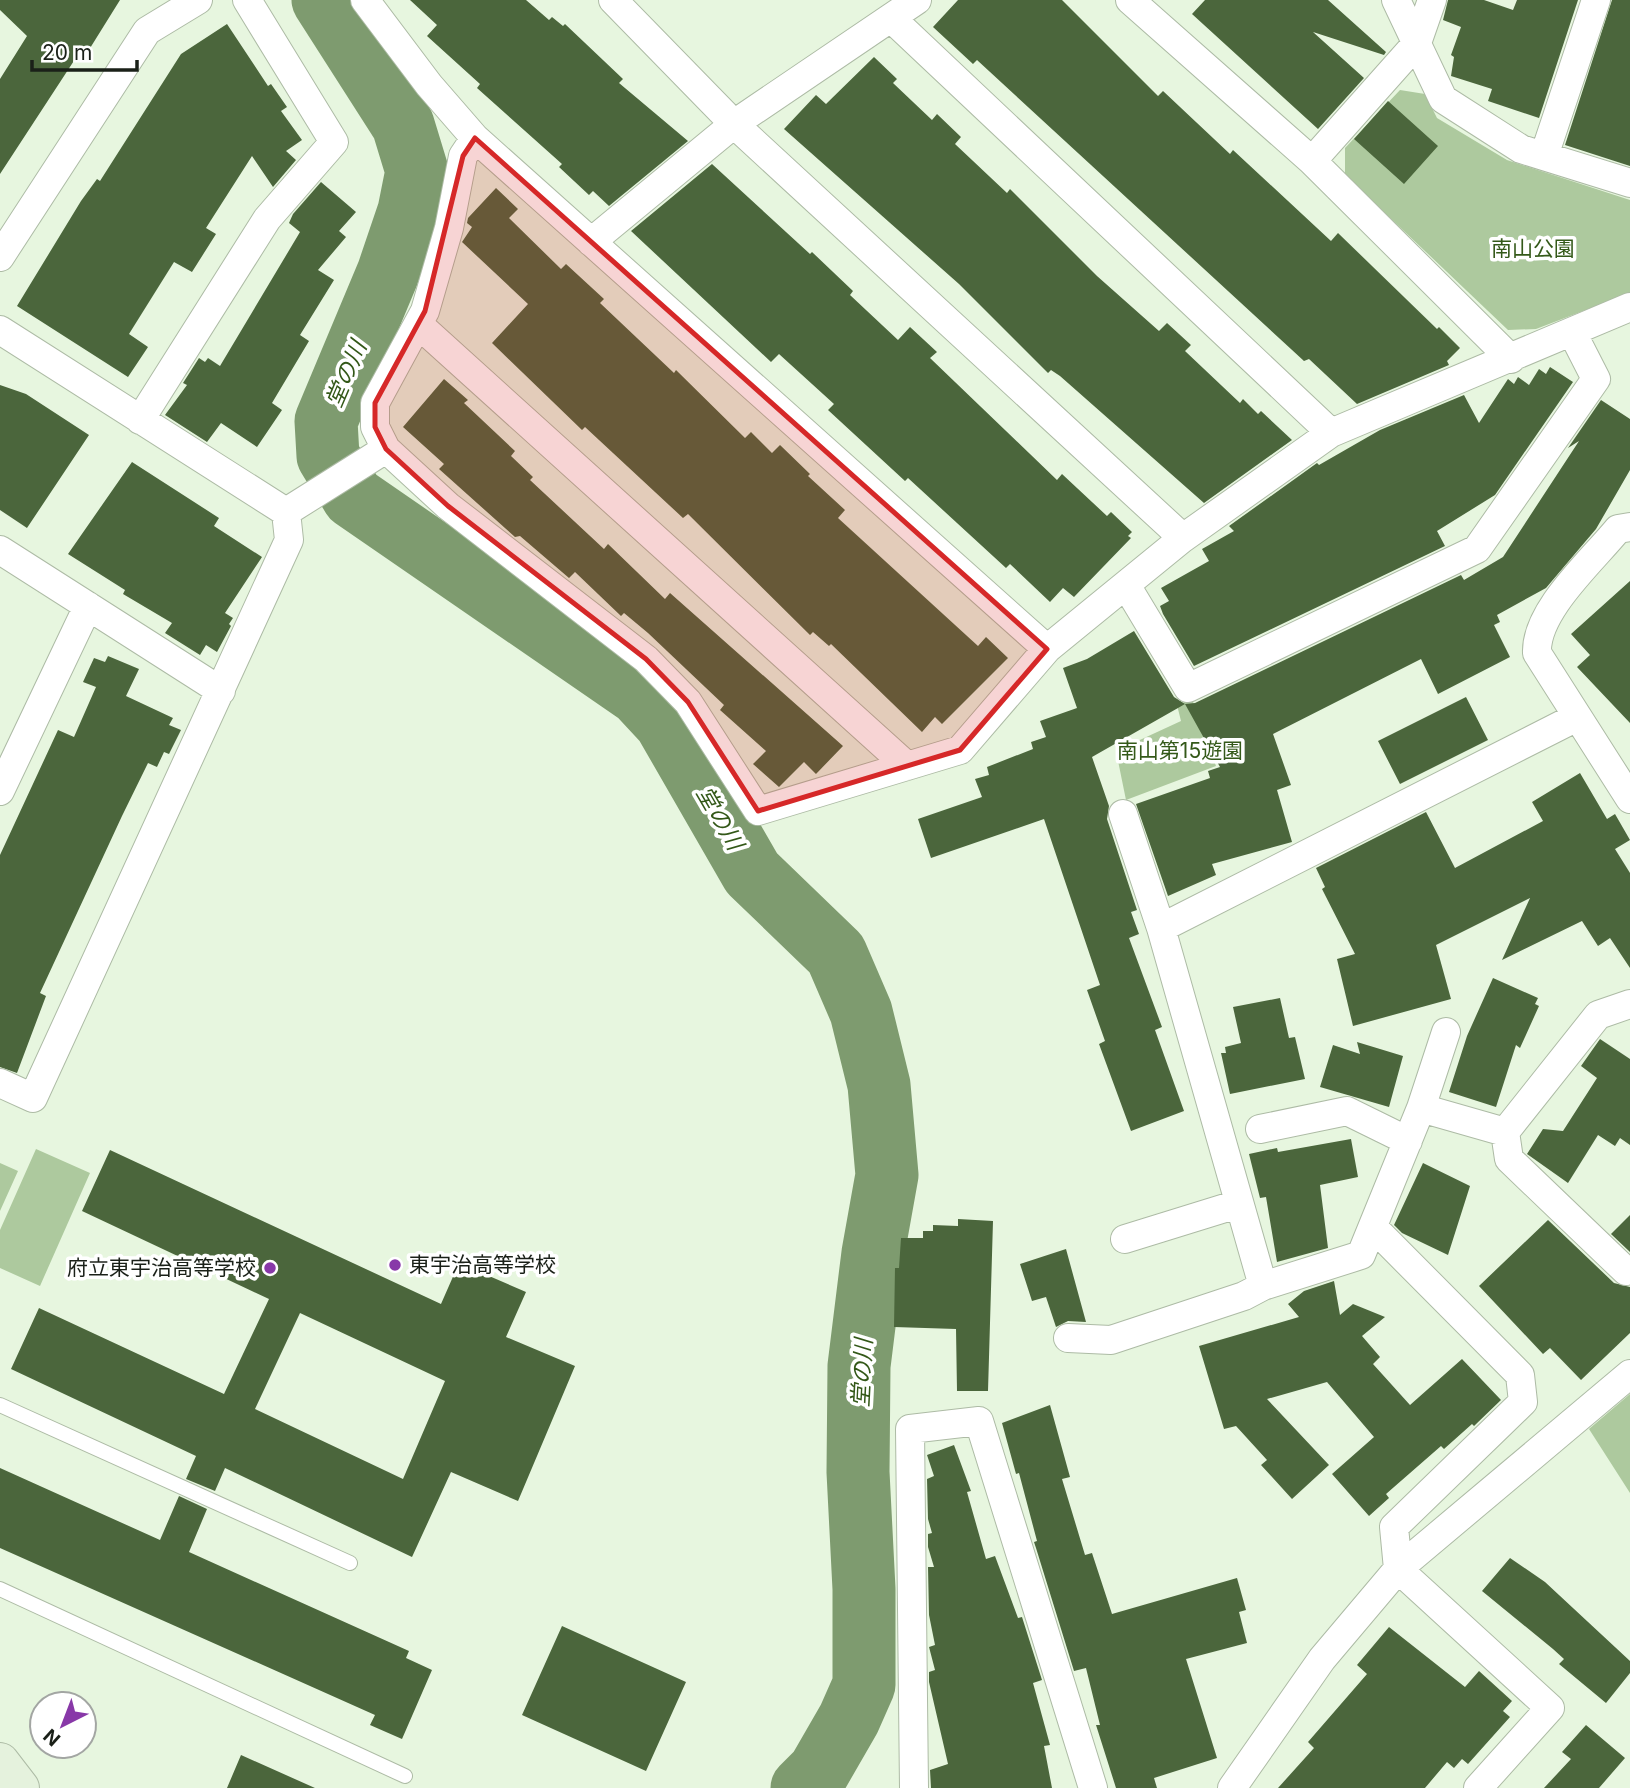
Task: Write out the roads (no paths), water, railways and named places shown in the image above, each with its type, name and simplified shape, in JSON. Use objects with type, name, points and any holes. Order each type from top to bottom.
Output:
[{"type":"main road","points":[[0,1762],[20,1788]]},
{"type":"street","points":[[0,257],[146,31],[198,0]]},
{"type":"street","points":[[141,419],[267,219],[334,142],[247,0]]},
{"type":"street","points":[[365,0],[429,85],[475,138],[1047,649]]},
{"type":"street","points":[[613,0],[734,124],[1183,538]]},
{"type":"street","points":[[591,242],[734,124],[917,0]]},
{"type":"street","points":[[1130,0],[1312,160],[1511,359]]},
{"type":"street","points":[[1396,0],[1443,99],[1521,149],[1630,183]]},
{"type":"street","points":[[1312,160],[1417,43],[1432,0]]},
{"type":"street","points":[[1544,156],[1596,0]]},
{"type":"street","points":[[891,19],[1331,433]]},
{"type":"street","points":[[475,138],[463,156],[449,228],[425,311],[375,403],[375,427],[381,452],[646,659],[688,702],[758,811],[960,750],[1047,649],[1183,538],[1331,433],[1630,307]]},
{"type":"street","points":[[418,324],[907,766]]},
{"type":"street","points":[[0,330],[141,419],[295,506]]},
{"type":"street","points":[[1126,585],[1188,688],[1477,549],[1596,379],[1572,332]]},
{"type":"street","points":[[0,1083],[33,1098],[289,540],[295,506],[381,452]]},
{"type":"street","points":[[1630,527],[1618,529],[1610,538],[1546,616],[1536,638],[1536,653],[1630,799]]},
{"type":"street","points":[[0,550],[221,691]]},
{"type":"street","points":[[0,791],[88,606]]},
{"type":"street","points":[[1161,928],[1577,717]]},
{"type":"street","points":[[1123,814],[1161,928],[1238,1204],[1264,1286]]},
{"type":"street","points":[[1626,1271],[1509,1159],[1506,1132],[1598,1015],[1630,1004]]},
{"type":"street","points":[[1068,1339],[1111,1340],[1362,1255],[1421,1108],[1446,1032]]},
{"type":"street","points":[[1421,1108],[1506,1132]]},
{"type":"street","points":[[1260,1129],[1347,1111],[1408,1141]]},
{"type":"street","points":[[1125,1239],[1238,1204]]},
{"type":"street","points":[[1373,1227],[1520,1375],[1523,1402],[1394,1527],[1398,1569],[1550,1708],[1478,1788]]},
{"type":"street","points":[[1233,1788],[1322,1659],[1398,1569],[1630,1374]]},
{"type":"street","points":[[914,1788],[909,1429],[979,1421],[1093,1788]]},
{"type":"lane","points":[[0,1405],[350,1563]]},
{"type":"lane","points":[[0,1589],[405,1776]]},
{"type":"waterway","name":"堂の川","points":[[323,0],[403,125],[417,171],[409,211],[388,273],[326,421],[328,456],[353,497],[639,694],[665,722],[752,873],[836,954],[861,1012],[879,1085],[887,1175],[873,1253],[859,1366],[858,1472],[864,1589],[864,1685],[849,1719],[819,1771],[802,1788]]},
{"type":"place","name":"東宇治高等学校","points":[[395,1265]]},
{"type":"place","name":"府立東宇治高等学校","points":[[270,1268]]},
{"type":"park label","name":"南山公園","points":[[1533,249]]},
{"type":"park label","name":"南山第15遊園","points":[[1180,751]]}]
